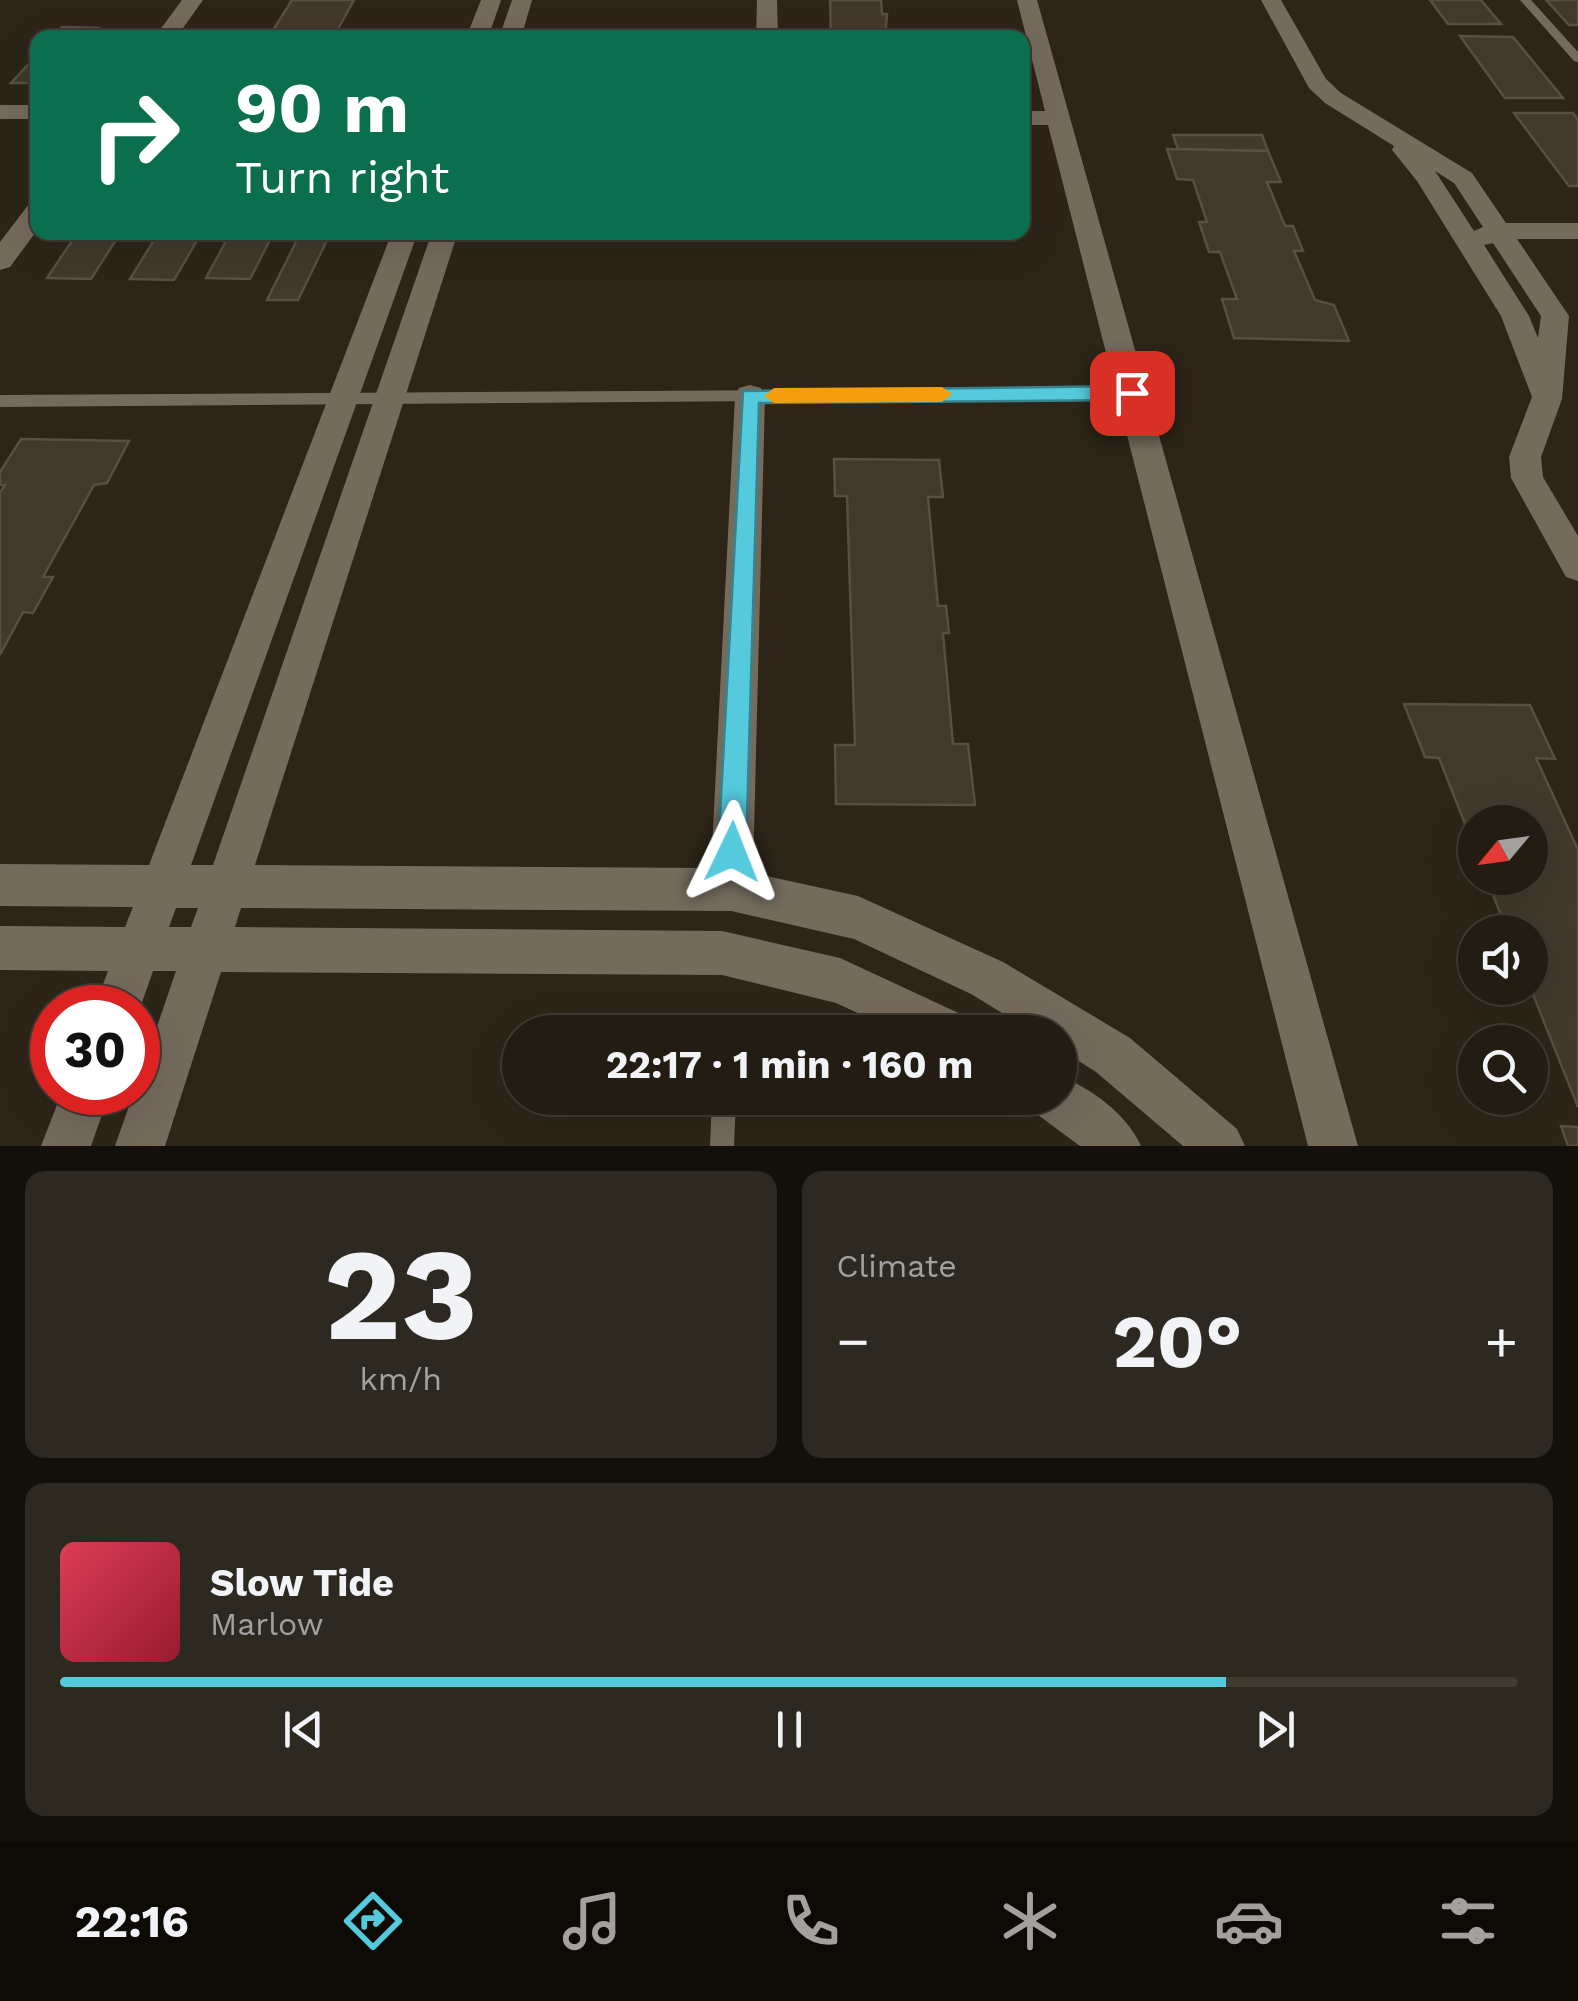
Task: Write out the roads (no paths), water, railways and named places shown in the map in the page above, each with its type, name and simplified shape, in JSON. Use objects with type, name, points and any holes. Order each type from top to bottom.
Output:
[{"type":"street","points":[[170,30],[193,0]]},
{"type":"street","points":[[480,30],[491,0]]},
{"type":"street","points":[[513,30],[522,0]]},
{"type":"street","points":[[767,0],[767,30]]},
{"type":"street","points":[[1027,0],[1333,1146]]},
{"type":"street","points":[[1271,0],[1316,83],[1463,178],[1556,316],[1547,399],[1525,457],[1527,478],[1578,567]]},
{"type":"street","points":[[0,112],[30,112]]},
{"type":"street","points":[[1030,118],[1058,118]]},
{"type":"street","points":[[1385,128],[1427,178],[1515,316],[1547,399]]},
{"type":"street","points":[[0,261],[30,221]]},
{"type":"street","points":[[1468,242],[1498,231],[1578,232]]},
{"type":"street","points":[[126,985],[402,240]]},
{"type":"street","points":[[140,1146],[442,240]]},
{"type":"street","points":[[1468,242],[1514,255],[1578,255]]},
{"type":"street","points":[[730,890],[750,396]]},
{"type":"street","points":[[0,885],[730,890],[858,918],[987,978],[1113,1055],[1220,1146]]},
{"type":"street","points":[[0,948],[722,953],[840,981],[913,1015]]},
{"type":"street","points":[[1077,1112],[1116,1146]]},
{"type":"street","points":[[66,1146],[77,1115]]},
{"type":"lane","points":[[1526,0],[1578,59]]},
{"type":"lane","points":[[0,400],[1132,393]]},
{"type":"lane","points":[[722,1146],[723,1115]]}]
